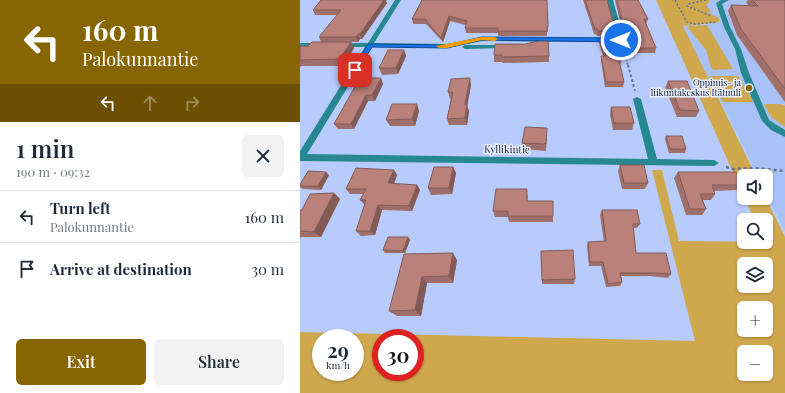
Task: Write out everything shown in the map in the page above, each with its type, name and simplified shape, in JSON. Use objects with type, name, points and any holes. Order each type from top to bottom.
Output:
[{"type":"street","points":[[300,158],[398,0]]},
{"type":"street","points":[[447,46],[482,39],[621,40],[610,0]]},
{"type":"street","points":[[726,0],[719,3],[727,27],[738,49],[746,73],[766,121],[774,128],[785,134]]},
{"type":"street","points":[[526,47],[556,39]]},
{"type":"street","points":[[300,45],[518,47]]},
{"type":"street","points":[[637,99],[653,162]]},
{"type":"street","name":"Kyllikintie","points":[[300,158],[714,163]]},
{"type":"path","points":[[675,0],[687,22],[714,22],[716,19]]},
{"type":"path","points":[[706,0],[688,4],[687,6],[713,17]]},
{"type":"path","points":[[621,40],[637,99]]},
{"type":"path","points":[[714,163],[734,169],[754,168],[785,171]]},
{"type":"shaded area","points":[[656,0],[709,0],[709,3],[706,4],[711,12],[707,12],[719,18],[719,22],[715,23],[683,26],[753,169],[737,169],[737,181]]},
{"type":"shaded area","name":"Oppimis- ja liikuntakeskus Itätuuli","points":[[670,0],[785,0],[785,231],[772,205],[773,169],[754,169]]},
{"type":"shaded area","points":[[707,25],[733,69],[714,70],[711,68],[706,50],[688,28],[689,26]]},
{"type":"shaded area","points":[[709,76],[738,76],[754,102],[723,102]]},
{"type":"shaded area","points":[[764,104],[781,104],[785,106],[785,127],[771,117]]},
{"type":"shaded area","points":[[652,170],[662,170],[679,241],[737,242],[737,249],[773,249],[773,213],[751,213],[748,205],[769,205],[785,237],[785,393],[300,393],[300,332],[312,332],[312,381],[364,381],[364,333],[372,334],[372,381],[424,381],[424,335],[695,341]]},
{"type":"building","points":[[321,0],[384,0],[360,34],[356,37],[319,37],[341,10],[313,10]]},
{"type":"building","points":[[422,0],[547,0],[548,27],[547,31],[498,31],[498,28],[465,28],[467,21],[449,16],[441,38],[425,19],[412,19]]},
{"type":"building","points":[[585,0],[607,0],[616,32],[598,31],[595,29]]},
{"type":"building","points":[[617,0],[638,0],[648,19],[644,19],[656,48],[617,48],[622,60],[619,60],[624,82],[606,82],[601,56],[606,56],[600,38],[622,39],[626,36]]},
{"type":"building","points":[[752,0],[785,0],[785,89],[741,29],[731,5],[758,6]]},
{"type":"building","points":[[548,37],[549,56],[502,57],[502,55],[494,55],[495,44],[526,44]]},
{"type":"building","points":[[312,42],[351,42],[340,59],[300,60],[300,46],[308,46]]},
{"type":"building","points":[[388,50],[404,50],[396,68],[379,68]]},
{"type":"building","points":[[365,78],[381,78],[372,95],[366,95],[351,124],[334,124],[356,85],[361,85]]},
{"type":"building","points":[[470,78],[465,105],[467,105],[465,118],[447,119],[453,92],[448,92],[451,79]]},
{"type":"building","points":[[668,81],[687,81],[699,111],[680,110]]},
{"type":"building","points":[[392,104],[417,104],[412,119],[386,120]]},
{"type":"building","points":[[611,107],[630,107],[634,123],[614,123]]},
{"type":"building","points":[[525,127],[547,128],[546,144],[522,143]]},
{"type":"building","points":[[666,136],[682,136],[686,149],[670,149]]},
{"type":"building","points":[[620,165],[644,165],[648,183],[624,183]]},
{"type":"building","points":[[434,167],[453,167],[449,188],[428,188]]},
{"type":"building","points":[[356,168],[394,170],[388,183],[417,185],[409,206],[378,205],[370,231],[356,231],[366,200],[360,200],[366,189],[346,189]]},
{"type":"building","points":[[308,171],[326,172],[318,186],[300,186]]},
{"type":"building","points":[[678,172],[736,172],[737,185],[712,185],[715,194],[700,194],[706,209],[690,209]]},
{"type":"building","points":[[496,189],[527,189],[527,201],[553,201],[553,216],[508,216],[508,211],[493,211]]},
{"type":"building","points":[[334,193],[314,232],[300,231],[300,210],[302,210],[310,194]]},
{"type":"building","points":[[602,210],[637,210],[640,224],[633,224],[636,253],[666,253],[671,274],[620,273],[622,282],[608,284],[603,262],[590,262],[588,242],[606,241]]},
{"type":"building","points":[[388,237],[408,237],[403,251],[383,250]]},
{"type":"building","points":[[573,250],[575,279],[542,280],[541,251]]},
{"type":"building","points":[[453,253],[449,276],[422,277],[415,310],[389,311],[404,254]]},
{"type":"slow traffic","points":[[439,46],[447,46],[482,39],[495,39]]},
{"type":"place","name":"Oppimis- ja liikuntakeskus Itätuuli","points":[[749,88]]},
{"type":"route","points":[[355,70],[370,45],[447,46],[482,39],[621,40]]}]
